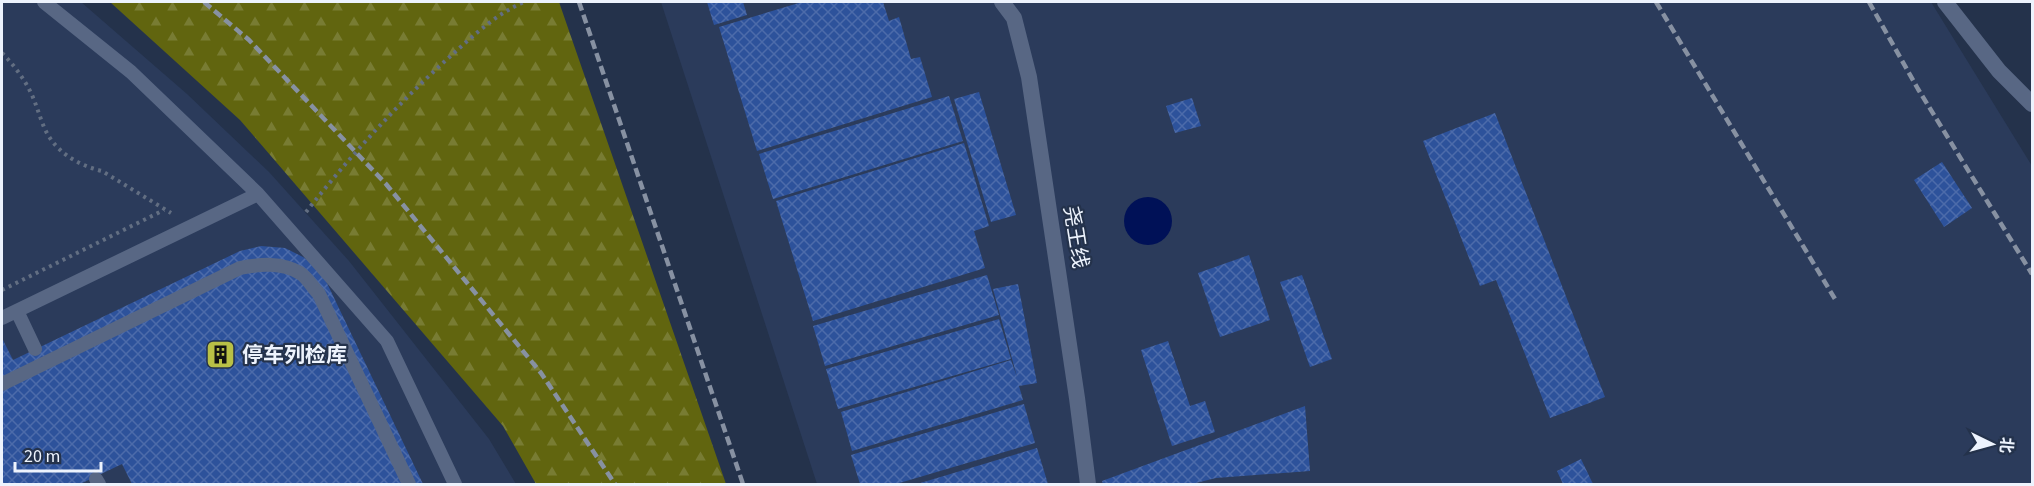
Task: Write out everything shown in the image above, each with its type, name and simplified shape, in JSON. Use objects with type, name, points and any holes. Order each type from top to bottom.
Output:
[{"type":"street","name":"尧王线","points":[[1002,2],[1014,18],[1029,77],[1088,484]]},
{"type":"street","points":[[1945,2],[1999,71],[2032,104]]},
{"type":"lane","points":[[44,2],[131,72],[258,194],[387,341],[455,484]]},
{"type":"lane","points":[[2,318],[258,194]]},
{"type":"lane","points":[[2,384],[240,268],[261,264],[281,266],[302,273],[319,294],[409,484]]},
{"type":"lane","points":[[17,311],[35,349]]},
{"type":"path","points":[[306,212],[388,116],[430,74],[476,33],[514,6],[524,2]]},
{"type":"path","points":[[2,53],[29,88],[44,128],[53,143],[65,155],[83,165],[102,171],[165,210],[2,290]]},
{"type":"shaded area","points":[[2,2],[81,2],[187,94],[269,172],[349,261],[489,439],[516,484],[2,484]]},
{"type":"shaded area","points":[[661,2],[1931,2],[2032,166],[2032,484],[817,484]]},
{"type":"shaded area","points":[[1148,197],[1165,204],[1172,221],[1165,238],[1148,245],[1131,238],[1124,221],[1131,204]]},
{"type":"green space","points":[[110,2],[559,2],[726,484],[536,484],[503,426],[240,120]]},
{"type":"building","points":[[707,2],[743,2],[747,15],[714,25]]},
{"type":"building","points":[[802,2],[883,2],[889,21],[899,17],[911,59],[920,57],[932,97],[757,151],[719,27]]},
{"type":"building","points":[[979,92],[1016,215],[991,222],[954,99]]},
{"type":"building","points":[[949,96],[963,141],[773,199],[759,154]]},
{"type":"building","points":[[1192,98],[1201,126],[1175,133],[1166,106]]},
{"type":"building","points":[[1495,113],[1605,397],[1550,418],[1496,280],[1480,286],[1423,141]]},
{"type":"building","points":[[964,143],[989,226],[974,231],[985,268],[813,321],[776,201]]},
{"type":"building","points":[[1942,162],[1972,208],[1944,227],[1914,180]]},
{"type":"building","name":"停车列检库","points":[[261,246],[285,248],[303,257],[316,266],[325,279],[423,484],[132,484],[122,464],[80,484],[2,484],[2,338],[13,360],[240,251]]},
{"type":"building","points":[[1249,255],[1270,320],[1220,337],[1198,273]]},
{"type":"building","points":[[987,275],[999,315],[825,366],[813,326]]},
{"type":"building","points":[[1302,275],[1332,359],[1310,367],[1280,282]]},
{"type":"building","points":[[1018,284],[1037,383],[1019,386],[1023,400],[852,451],[841,412],[1011,360],[1017,377],[993,289]]},
{"type":"building","points":[[999,319],[1011,359],[838,409],[826,369]]},
{"type":"building","points":[[1168,341],[1190,406],[1205,401],[1215,432],[1172,446],[1141,350]]},
{"type":"building","points":[[1024,404],[1035,443],[896,484],[860,484],[851,455]]},
{"type":"building","points":[[1305,406],[1310,471],[1216,478],[1192,484],[1103,484],[1102,481]]},
{"type":"building","points":[[1037,448],[1048,484],[917,484]]},
{"type":"building","points":[[1581,459],[1593,484],[1563,484],[1557,471]]},
{"type":"railway","points":[[204,2],[249,40],[386,184],[541,373],[615,484]]},
{"type":"railway","points":[[579,2],[743,484]]},
{"type":"railway","points":[[1656,2],[1835,299]]},
{"type":"railway","points":[[1869,2],[1918,89],[2032,274]]},
{"type":"place","name":"停车列检库","points":[[221,355]]}]
